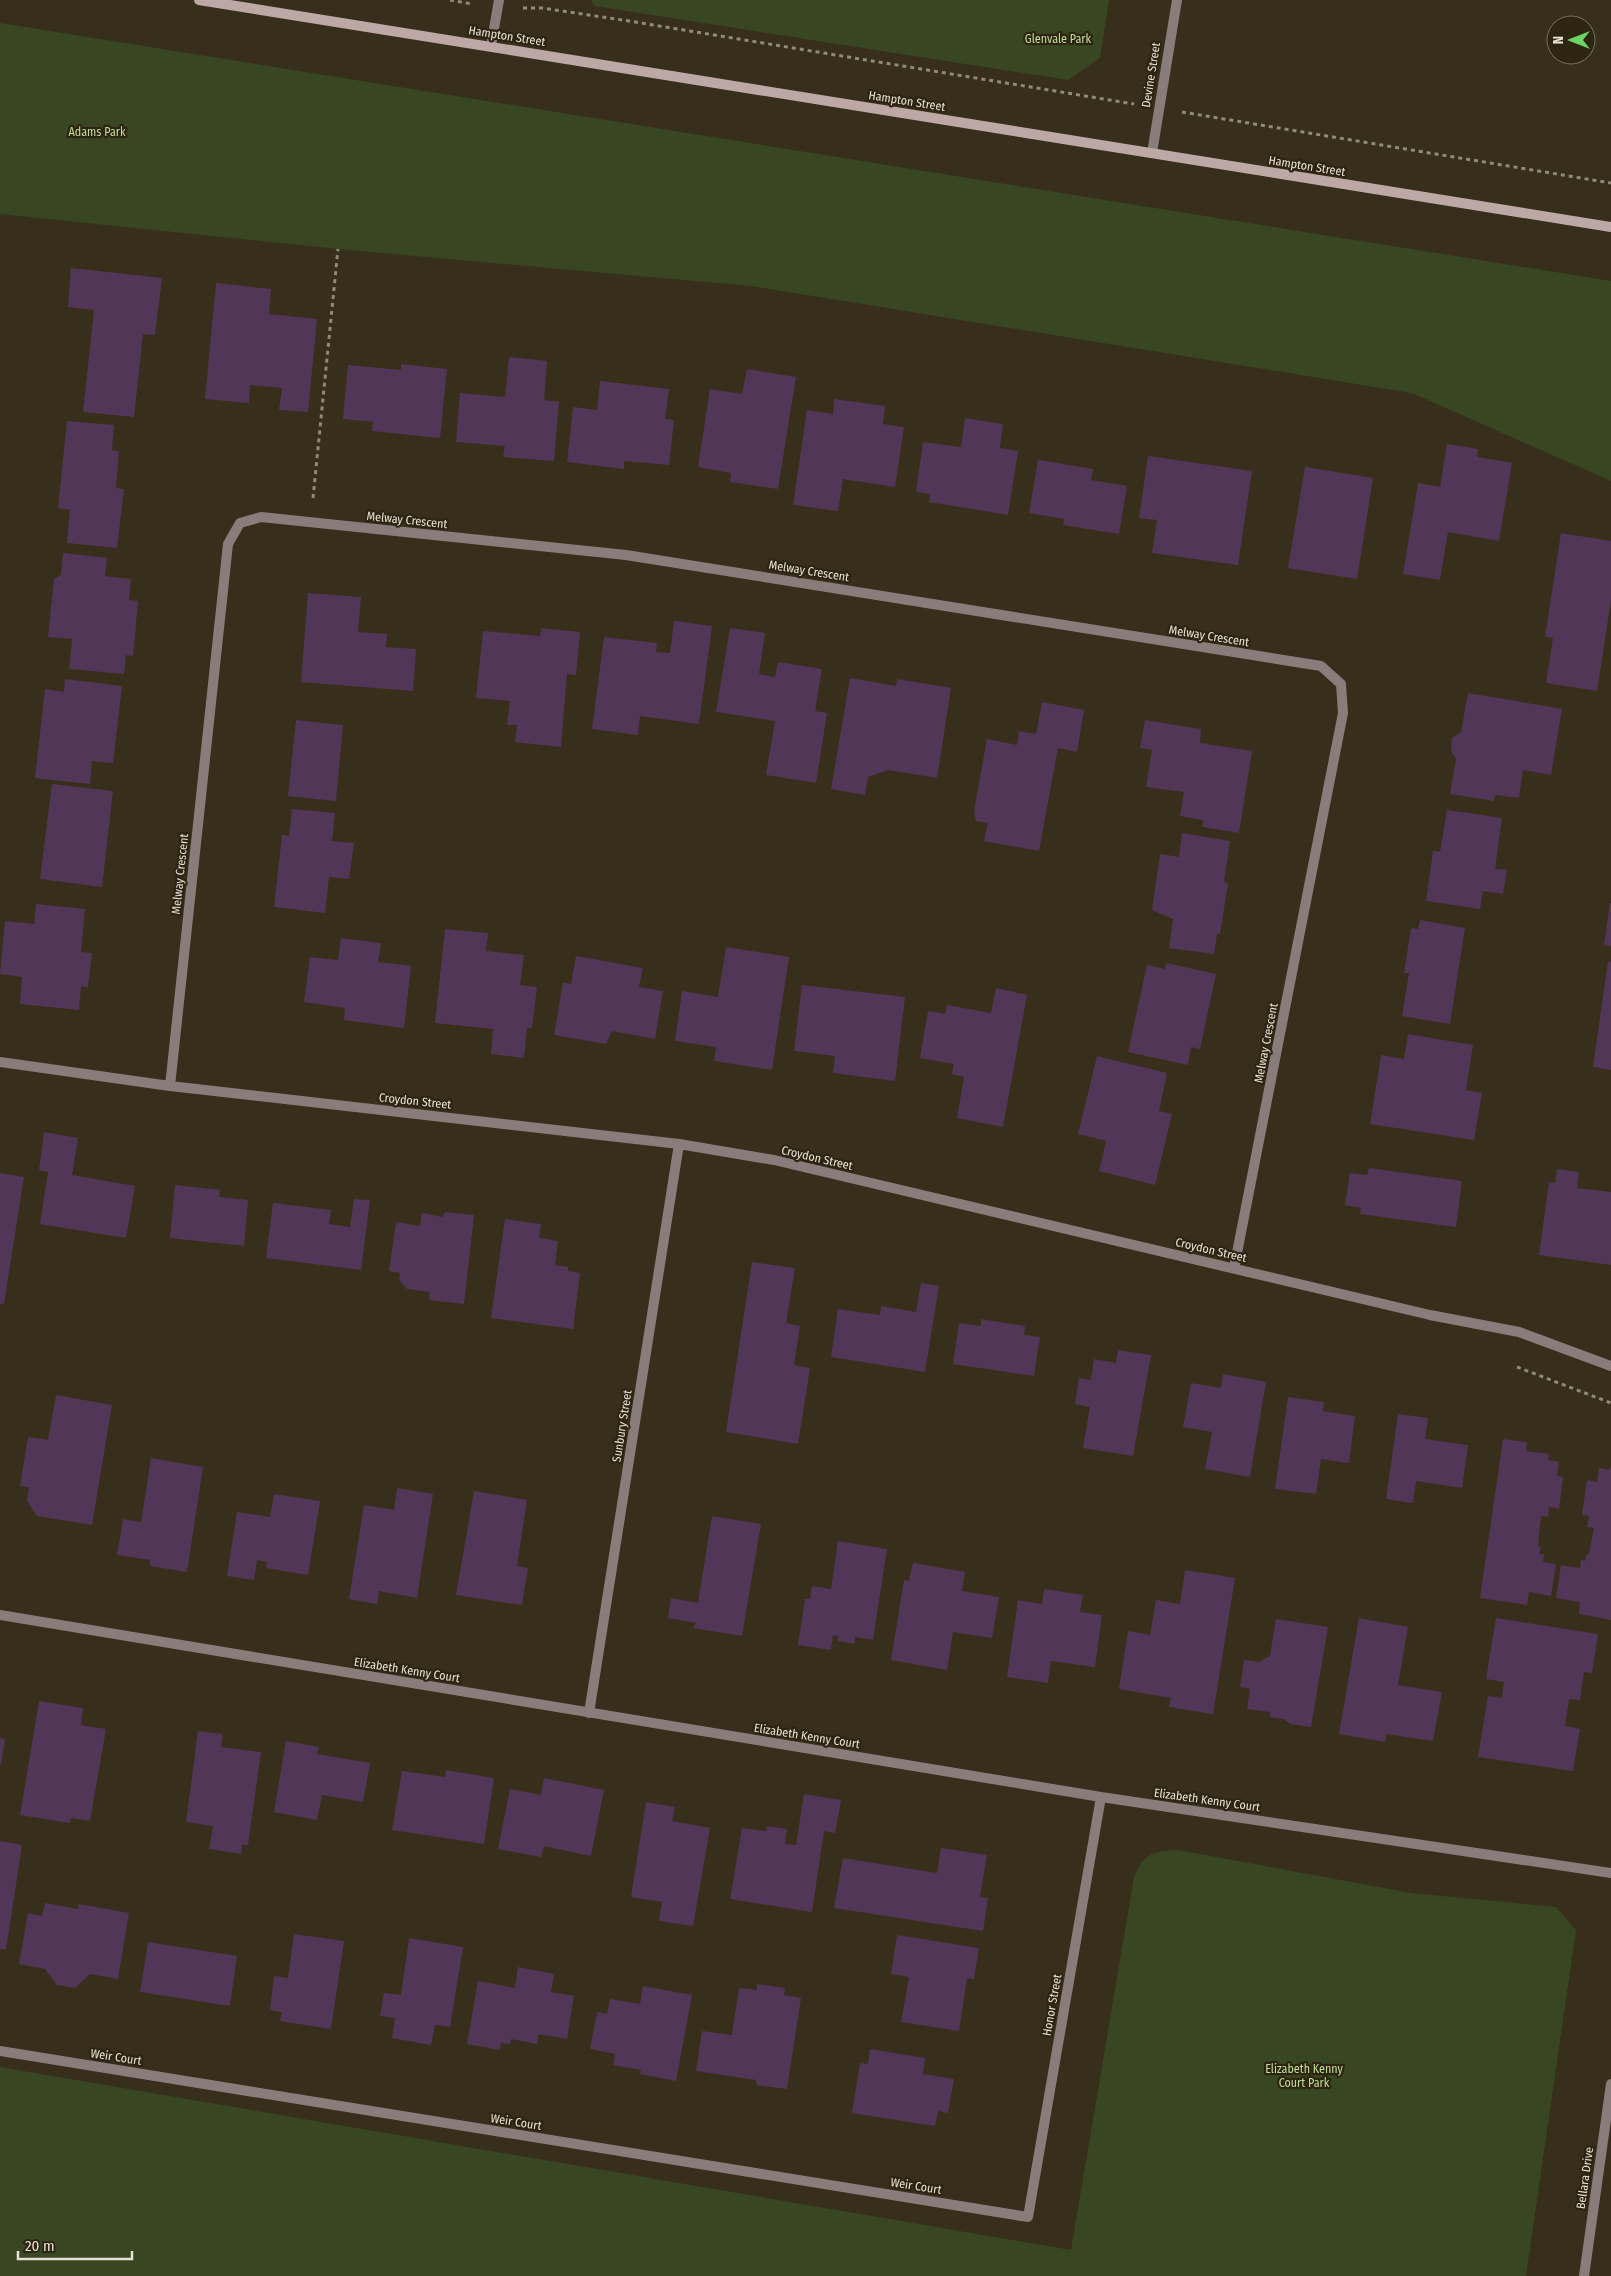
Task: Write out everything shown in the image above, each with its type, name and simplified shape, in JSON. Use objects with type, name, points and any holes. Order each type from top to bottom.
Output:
[{"type":"street","name":"Hampton Street","points":[[199,0],[1611,227]]},
{"type":"street","name":"Devine Street","points":[[1152,153],[1176,0]]},
{"type":"street","points":[[491,46],[498,4]]},
{"type":"street","name":"Melway Crescent","points":[[170,1086],[228,544],[240,522],[261,518],[311,522],[626,555],[1321,666],[1341,684],[1343,713],[1234,1268]]},
{"type":"street","name":"Croydon Street","points":[[0,1062],[170,1086],[679,1144],[774,1160],[1430,1315],[1519,1332],[1611,1366]]},
{"type":"street","name":"Sunbury Street","points":[[589,1713],[679,1144]]},
{"type":"street","name":"Elizabeth Kenny Court","points":[[0,1615],[1100,1797],[1611,1873]]},
{"type":"street","name":"Honor Street","points":[[1028,2217],[1100,1797]]},
{"type":"street","name":"Weir Court","points":[[0,2051],[1028,2217]]},
{"type":"street","name":"Bellara Drive","points":[[1584,2276],[1611,2084]]},
{"type":"path","points":[[450,0],[542,8],[629,21],[1611,183]]},
{"type":"path","points":[[311,522],[338,249]]},
{"type":"path","points":[[1517,1367],[1611,1403]]},
{"type":"green space","name":"Glenvale Park","points":[[591,0],[1109,0],[1100,58],[1068,80],[595,6]]},
{"type":"green space","name":"Adams Park","points":[[0,23],[1611,281],[1611,481],[1412,393],[751,286],[338,249],[0,214]]},
{"type":"green space","name":"Elizabeth Kenny Court Park","points":[[1178,1850],[1411,1893],[1556,1907],[1576,1930],[1526,2276],[0,2276],[0,2067],[1071,2250],[1134,1877],[1142,1863],[1150,1855],[1162,1851]]},
{"type":"building","points":[[71,268],[162,278],[155,335],[143,334],[134,417],[83,412],[94,310],[68,307]]},
{"type":"building","points":[[216,283],[271,289],[269,314],[317,319],[308,412],[279,410],[282,388],[250,385],[249,403],[205,399]]},
{"type":"building","points":[[509,357],[547,361],[544,400],[559,402],[554,461],[503,457],[505,446],[456,442],[460,393],[505,397]]},
{"type":"building","points":[[401,364],[447,369],[440,438],[372,431],[373,422],[343,419],[348,365],[401,370]]},
{"type":"building","points":[[747,369],[796,377],[778,489],[730,482],[731,473],[698,467],[710,389],[742,394]]},
{"type":"building","points":[[600,381],[669,389],[665,419],[674,420],[669,465],[624,461],[624,469],[567,462],[573,407],[597,410]]},
{"type":"building","points":[[834,399],[885,406],[883,424],[904,427],[895,487],[843,479],[838,511],[793,505],[807,410],[833,414]]},
{"type":"building","points":[[965,418],[1003,424],[1000,448],[1018,451],[1008,515],[929,502],[930,494],[916,492],[923,442],[961,447]]},
{"type":"building","points":[[67,421],[114,425],[112,450],[119,451],[116,488],[124,489],[117,548],[67,543],[70,510],[58,508]]},
{"type":"building","points":[[1447,444],[1478,449],[1477,457],[1512,463],[1499,541],[1448,532],[1440,580],[1403,574],[1418,483],[1440,487]]},
{"type":"building","points":[[1148,456],[1252,471],[1238,565],[1152,553],[1157,520],[1139,518]]},
{"type":"building","points":[[1038,460],[1093,469],[1091,480],[1127,486],[1119,534],[1063,525],[1064,519],[1029,513]]},
{"type":"building","points":[[1305,467],[1373,478],[1357,579],[1288,568]]},
{"type":"building","points":[[1561,533],[1611,541],[1611,600],[1597,691],[1546,683],[1553,638],[1545,637]]},
{"type":"building","points":[[63,553],[107,558],[105,576],[131,579],[129,600],[138,601],[133,656],[126,655],[124,674],[69,669],[72,639],[48,637],[54,579],[61,575]]},
{"type":"building","points":[[308,593],[361,597],[358,632],[387,634],[386,647],[416,649],[413,691],[301,682]]},
{"type":"building","points":[[674,621],[712,626],[699,724],[640,716],[638,735],[592,729],[604,637],[657,643],[656,652],[670,653]]},
{"type":"building","points":[[541,628],[580,632],[576,675],[567,674],[561,747],[515,742],[517,725],[507,725],[510,701],[476,698],[483,631],[540,636]]},
{"type":"building","points":[[730,628],[765,633],[759,674],[775,677],[778,662],[822,669],[815,711],[827,713],[816,783],[766,775],[775,721],[716,712]]},
{"type":"building","points":[[850,678],[896,686],[897,679],[951,688],[937,778],[888,770],[868,777],[865,795],[831,789]]},
{"type":"building","points":[[65,679],[122,686],[113,763],[92,761],[90,784],[35,778],[45,689],[64,692]]},
{"type":"building","points":[[1468,693],[1562,709],[1551,775],[1523,770],[1519,798],[1495,795],[1494,801],[1450,794],[1456,759],[1451,751],[1452,738],[1461,732]]},
{"type":"building","points":[[1042,702],[1084,710],[1077,752],[1058,748],[1039,851],[984,841],[988,823],[976,821],[974,811],[987,739],[1017,745],[1019,731],[1036,734]]},
{"type":"building","points":[[296,720],[343,725],[336,801],[288,796]]},
{"type":"building","points":[[1145,720],[1201,729],[1200,743],[1252,751],[1239,833],[1203,827],[1203,820],[1180,816],[1184,792],[1146,787],[1152,750],[1140,748]]},
{"type":"building","points":[[52,784],[113,791],[102,887],[40,879]]},
{"type":"building","points":[[292,809],[335,813],[332,841],[354,843],[349,879],[329,877],[325,913],[274,907],[282,835],[289,836]]},
{"type":"building","points":[[1447,810],[1502,818],[1495,869],[1507,870],[1503,894],[1483,891],[1480,909],[1426,901],[1433,851],[1440,852]]},
{"type":"building","points":[[1182,833],[1230,841],[1224,882],[1228,883],[1220,934],[1217,934],[1214,954],[1169,948],[1173,919],[1152,910],[1160,854],[1179,857]]},
{"type":"building","points":[[1611,903],[1611,946],[1604,945]]},
{"type":"building","points":[[36,904],[85,909],[81,952],[92,953],[88,987],[81,986],[79,1010],[20,1004],[22,977],[0,974],[5,921],[34,924]]},
{"type":"building","points":[[1420,920],[1465,928],[1450,1024],[1402,1016],[1409,973],[1404,973],[1411,928],[1418,929]]},
{"type":"building","points":[[445,929],[488,933],[486,951],[524,955],[520,985],[537,987],[532,1028],[527,1028],[524,1058],[491,1054],[493,1029],[435,1023]]},
{"type":"building","points":[[341,938],[381,943],[378,962],[411,966],[404,1028],[344,1020],[345,1008],[304,1002],[310,957],[338,960]]},
{"type":"building","points":[[726,947],[789,957],[772,1070],[714,1061],[716,1047],[675,1041],[682,991],[718,997]]},
{"type":"building","points":[[576,956],[643,968],[639,987],[663,991],[655,1039],[612,1031],[606,1044],[554,1035],[563,982],[571,984]]},
{"type":"building","points":[[1608,961],[1611,962],[1611,1070],[1593,1067]]},
{"type":"building","points":[[1166,963],[1216,974],[1200,1049],[1191,1047],[1188,1065],[1128,1052],[1147,965],[1165,969]]},
{"type":"building","points":[[802,985],[905,997],[895,1081],[833,1073],[835,1056],[794,1051]]},
{"type":"building","points":[[996,988],[1027,995],[1003,1127],[957,1118],[964,1077],[952,1074],[954,1064],[920,1058],[928,1011],[945,1014],[947,1005],[991,1013]]},
{"type":"building","points":[[1408,1034],[1473,1045],[1466,1090],[1482,1093],[1474,1140],[1370,1124],[1381,1055],[1404,1059]]},
{"type":"building","points":[[1097,1056],[1167,1073],[1159,1111],[1172,1114],[1155,1185],[1099,1171],[1106,1141],[1078,1134]]},
{"type":"building","points":[[44,1132],[78,1138],[72,1175],[135,1186],[126,1238],[40,1224],[48,1172],[39,1170]]},
{"type":"building","points":[[1369,1168],[1462,1181],[1456,1227],[1360,1214],[1361,1208],[1345,1205],[1350,1173],[1367,1175]]},
{"type":"building","points":[[1557,1169],[1579,1172],[1577,1188],[1611,1192],[1611,1265],[1539,1255],[1549,1182],[1555,1183]]},
{"type":"building","points":[[0,1173],[24,1177],[4,1304],[0,1304]]},
{"type":"building","points":[[175,1185],[220,1190],[219,1197],[248,1200],[244,1246],[170,1238]]},
{"type":"building","points":[[354,1199],[370,1200],[361,1270],[266,1258],[273,1203],[331,1210],[329,1224],[350,1227]]},
{"type":"building","points":[[445,1212],[474,1215],[464,1304],[429,1300],[430,1292],[407,1289],[399,1280],[400,1273],[389,1271],[396,1222],[420,1226],[422,1213],[442,1217]]},
{"type":"building","points":[[505,1219],[541,1224],[539,1238],[558,1241],[555,1265],[568,1267],[568,1271],[580,1273],[573,1329],[491,1318]]},
{"type":"building","points":[[752,1262],[795,1268],[786,1323],[800,1326],[794,1365],[810,1368],[798,1444],[726,1432]]},
{"type":"building","points":[[921,1283],[939,1286],[925,1372],[831,1357],[838,1309],[880,1315],[881,1306],[916,1312]]},
{"type":"building","points":[[981,1319],[1025,1326],[1024,1335],[1040,1337],[1034,1376],[953,1364],[959,1323],[981,1326]]},
{"type":"building","points":[[1118,1350],[1151,1355],[1133,1456],[1083,1448],[1090,1407],[1075,1404],[1079,1378],[1091,1380],[1094,1359],[1116,1363]]},
{"type":"building","points":[[1223,1374],[1266,1382],[1250,1477],[1205,1469],[1212,1432],[1183,1427],[1191,1383],[1221,1388]]},
{"type":"building","points":[[56,1395],[112,1405],[92,1525],[37,1516],[27,1501],[29,1487],[20,1486],[28,1437],[48,1440]]},
{"type":"building","points":[[1288,1397],[1324,1402],[1323,1411],[1355,1416],[1349,1463],[1321,1459],[1316,1494],[1275,1489]]},
{"type":"building","points":[[1398,1414],[1428,1418],[1425,1439],[1468,1445],[1462,1488],[1416,1481],[1413,1503],[1386,1499]]},
{"type":"building","points":[[1503,1439],[1527,1442],[1526,1451],[1549,1454],[1548,1460],[1559,1462],[1557,1476],[1563,1477],[1559,1509],[1549,1507],[1548,1517],[1541,1516],[1538,1546],[1541,1547],[1539,1554],[1544,1554],[1543,1562],[1556,1564],[1551,1596],[1529,1592],[1527,1605],[1480,1598]]},
{"type":"building","points":[[151,1458],[203,1467],[187,1572],[150,1566],[150,1560],[117,1555],[123,1519],[141,1522]]},
{"type":"building","points":[[1611,1466],[1611,1620],[1579,1614],[1580,1602],[1556,1598],[1561,1565],[1580,1568],[1581,1560],[1585,1561],[1587,1554],[1589,1554],[1594,1528],[1587,1527],[1589,1516],[1582,1515],[1587,1480],[1597,1482],[1599,1468],[1609,1470]]},
{"type":"building","points":[[397,1488],[433,1494],[417,1598],[379,1591],[377,1604],[349,1599],[364,1505],[394,1510]]},
{"type":"building","points":[[474,1491],[527,1500],[517,1566],[528,1568],[522,1605],[456,1595]]},
{"type":"building","points":[[274,1494],[320,1501],[308,1575],[266,1568],[267,1562],[257,1560],[254,1580],[227,1576],[237,1512],[270,1517]]},
{"type":"building","points":[[712,1516],[761,1524],[742,1636],[693,1628],[696,1623],[668,1618],[671,1598],[698,1603]]},
{"type":"building","points":[[838,1541],[887,1549],[873,1640],[855,1637],[855,1644],[838,1641],[838,1636],[833,1635],[831,1650],[798,1645],[805,1599],[810,1599],[812,1586],[831,1589]]},
{"type":"building","points":[[913,1563],[965,1572],[962,1591],[999,1597],[992,1638],[953,1632],[947,1670],[891,1660],[904,1580],[909,1581]]},
{"type":"building","points":[[1185,1570],[1235,1578],[1213,1714],[1169,1707],[1171,1698],[1119,1689],[1128,1631],[1150,1635],[1156,1600],[1180,1604]]},
{"type":"building","points":[[1044,1589],[1083,1595],[1080,1612],[1102,1615],[1095,1667],[1051,1661],[1048,1683],[1007,1677],[1018,1600],[1042,1604]]},
{"type":"building","points":[[1359,1618],[1408,1627],[1398,1685],[1442,1692],[1433,1741],[1386,1734],[1385,1742],[1339,1734]]},
{"type":"building","points":[[1496,1618],[1598,1634],[1592,1673],[1584,1672],[1580,1700],[1569,1699],[1565,1726],[1580,1729],[1573,1771],[1478,1757],[1488,1696],[1502,1698],[1504,1682],[1486,1679]]},
{"type":"building","points":[[1276,1619],[1328,1627],[1311,1727],[1291,1724],[1283,1719],[1270,1717],[1270,1712],[1247,1709],[1250,1689],[1240,1687],[1244,1660],[1259,1662],[1270,1656]]},
{"type":"building","points":[[39,1701],[83,1708],[81,1725],[106,1729],[90,1821],[71,1818],[70,1823],[20,1815]]},
{"type":"building","points":[[198,1731],[223,1734],[221,1747],[261,1752],[248,1845],[242,1845],[241,1854],[209,1849],[213,1826],[186,1822]]},
{"type":"building","points":[[0,1738],[5,1739],[1,1764],[0,1764]]},
{"type":"building","points":[[286,1741],[319,1747],[317,1754],[370,1763],[363,1802],[322,1795],[317,1820],[274,1812]]},
{"type":"building","points":[[446,1770],[494,1778],[484,1844],[392,1830],[402,1771],[445,1777]]},
{"type":"building","points":[[544,1778],[604,1790],[591,1856],[544,1846],[541,1857],[498,1849],[510,1789],[541,1795]]},
{"type":"building","points":[[804,1794],[841,1800],[835,1833],[824,1831],[812,1912],[730,1899],[742,1828],[766,1831],[767,1826],[787,1829],[785,1844],[796,1845]]},
{"type":"building","points":[[646,1802],[675,1807],[672,1821],[710,1828],[693,1926],[659,1921],[662,1902],[631,1897]]},
{"type":"building","points":[[0,1841],[22,1845],[6,1950],[0,1949]]},
{"type":"building","points":[[941,1848],[987,1855],[980,1897],[988,1898],[983,1931],[834,1908],[843,1858],[937,1873]]},
{"type":"building","points":[[45,1903],[78,1909],[79,1904],[129,1913],[118,1979],[90,1974],[75,1988],[57,1985],[45,1969],[19,1964],[28,1913],[42,1916]]},
{"type":"building","points":[[294,1934],[344,1941],[331,2029],[280,2021],[282,2012],[270,2010],[274,1976],[288,1978]]},
{"type":"building","points":[[897,1935],[979,1948],[974,1979],[967,1978],[959,2031],[901,2022],[909,1977],[891,1974]]},
{"type":"building","points":[[409,1938],[463,1947],[450,2027],[435,2025],[431,2045],[392,2038],[395,2018],[380,2016],[384,1993],[401,1995]]},
{"type":"building","points":[[148,1942],[237,1956],[230,2006],[140,1992]]},
{"type":"building","points":[[518,1967],[554,1974],[551,1992],[574,1996],[567,2039],[538,2034],[537,2044],[511,2039],[510,2044],[501,2043],[500,2050],[467,2044],[478,1981],[515,1988]]},
{"type":"building","points":[[757,1984],[785,1988],[784,1995],[801,1998],[787,2089],[757,2085],[756,2080],[696,2071],[702,2031],[732,2035],[739,1988],[757,1990]]},
{"type":"building","points":[[643,1986],[692,1995],[676,2081],[640,2074],[641,2070],[613,2065],[615,2054],[590,2049],[597,2012],[607,2014],[610,1999],[640,2004]]},
{"type":"building","points":[[870,2049],[925,2058],[923,2074],[954,2079],[948,2113],[938,2111],[935,2126],[852,2113],[860,2063],[868,2064]]}]
